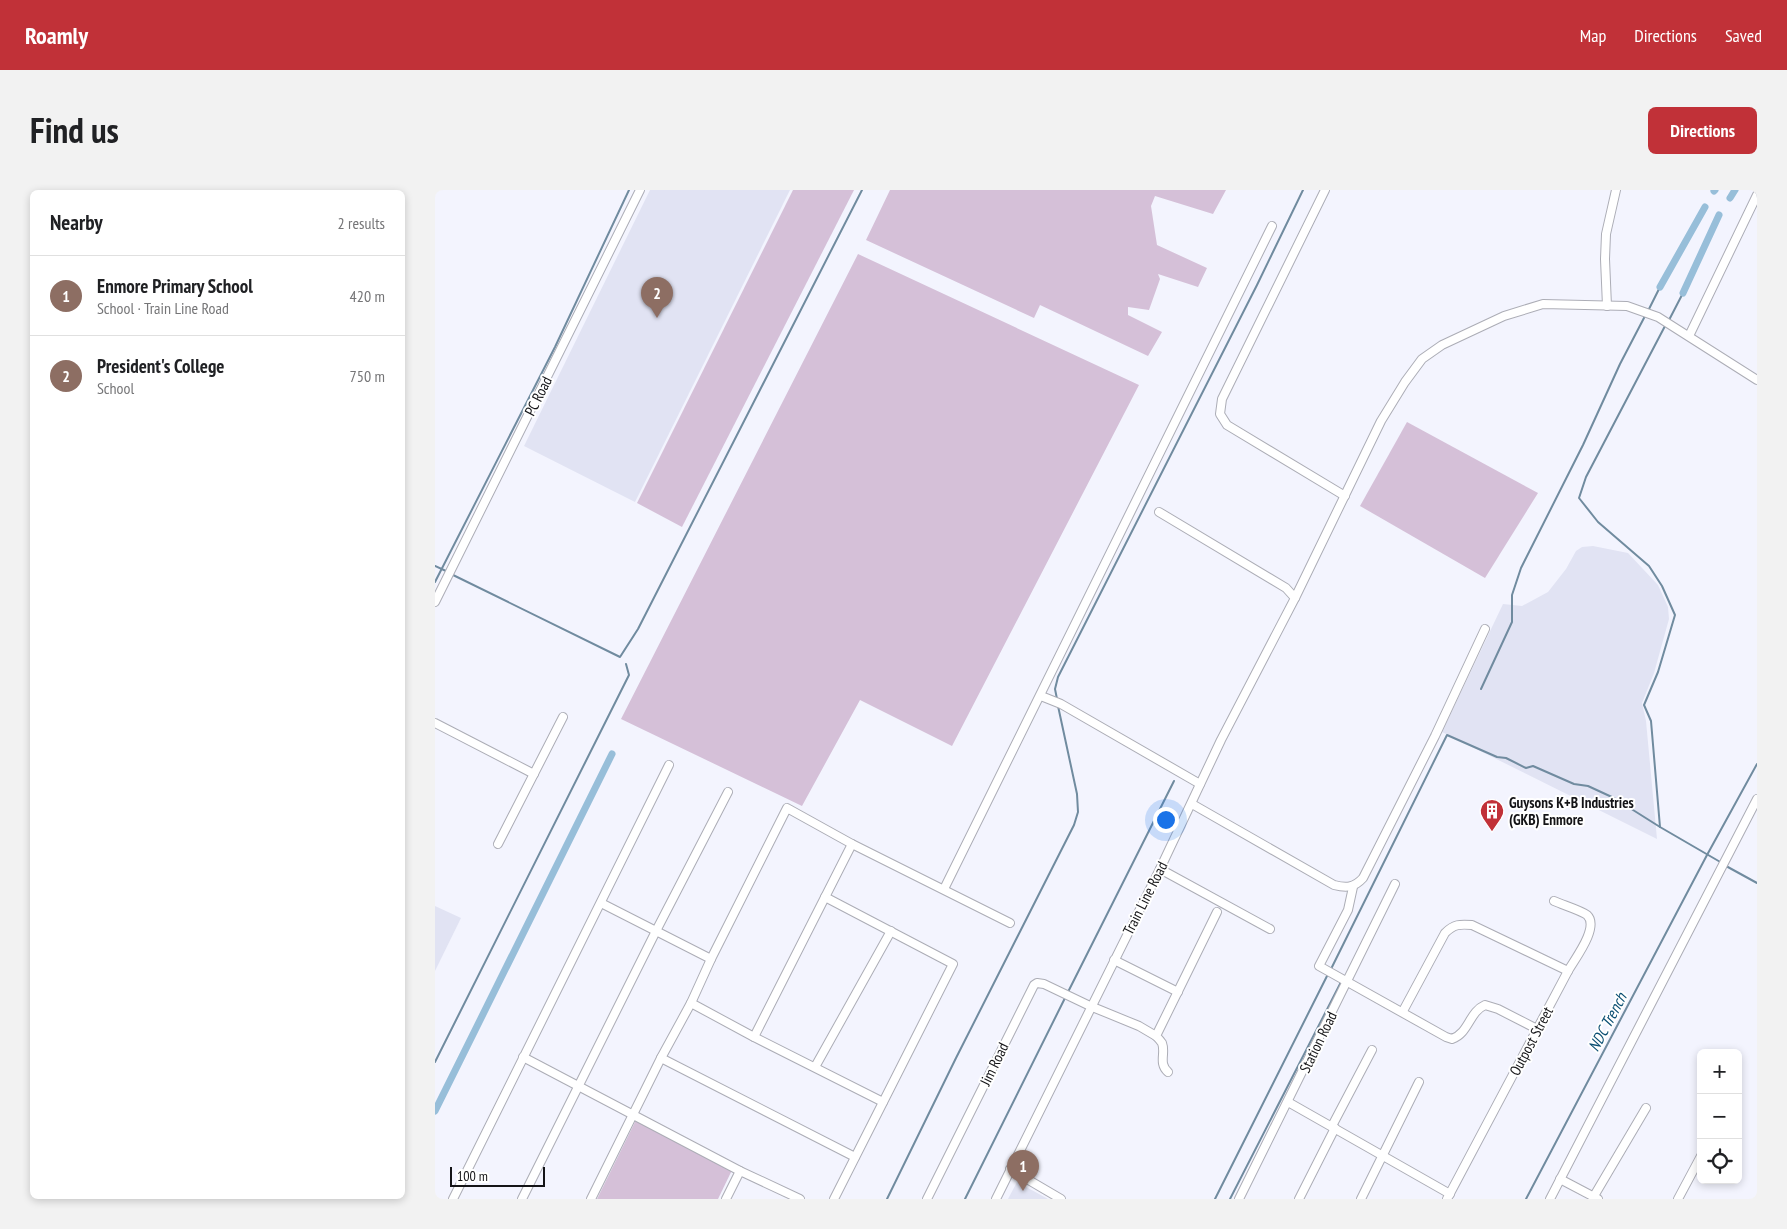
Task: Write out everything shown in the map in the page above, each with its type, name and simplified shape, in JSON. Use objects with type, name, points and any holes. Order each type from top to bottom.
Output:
[{"type":"street","name":"PC Road","points":[[435,602],[640,190]]},
{"type":"street","points":[[1325,190],[1222,399],[1220,414],[1227,425],[1345,496]]},
{"type":"street","points":[[1607,306],[1606,234],[1616,190]]},
{"type":"street","points":[[1689,336],[1757,195]]},
{"type":"street","points":[[944,889],[1273,226]]},
{"type":"street","name":"Train Line Road","points":[[996,1199],[1381,421],[1422,359],[1442,345],[1504,316],[1543,304],[1627,306],[1658,318],[1757,380]]},
{"type":"street","points":[[1159,512],[1286,588],[1295,598]]},
{"type":"street","points":[[1192,804],[1334,885],[1344,888],[1353,886],[1363,878],[1435,736],[1485,629]]},
{"type":"street","points":[[1041,696],[1061,704],[1200,784]]},
{"type":"street","points":[[498,844],[563,717]]},
{"type":"street","points":[[435,723],[534,774]]},
{"type":"street","points":[[453,1199],[669,765]]},
{"type":"street","points":[[521,1199],[728,792]]},
{"type":"street","points":[[1550,1199],[1757,799]]},
{"type":"street","points":[[591,1199],[661,1058],[691,1003],[787,808],[852,844],[1010,923]]},
{"type":"street","points":[[754,1037],[852,844]]},
{"type":"street","points":[[1160,869],[1271,929]]},
{"type":"street","name":"Station Road","points":[[1240,1199],[1395,884]]},
{"type":"street","points":[[1353,886],[1348,910],[1319,966],[1446,1037],[1453,1039],[1461,1034],[1478,1009],[1485,1005],[1537,1030]]},
{"type":"street","points":[[825,897],[953,964],[834,1199]]},
{"type":"street","name":"Outpost Street","points":[[1449,1197],[1568,971],[1589,936],[1591,926],[1587,915],[1554,901]]},
{"type":"street","points":[[601,903],[711,959]]},
{"type":"street","points":[[1168,1072],[1164,1068],[1162,1043],[1156,1036],[1217,912]]},
{"type":"street","points":[[1403,1012],[1445,934],[1453,926],[1461,924],[1472,925],[1568,971]]},
{"type":"street","points":[[815,1067],[891,931]]},
{"type":"street","points":[[1113,960],[1178,992]]},
{"type":"street","name":"Jim Road","points":[[927,1199],[1034,985],[1040,982],[1090,1006],[1139,1026],[1156,1036]]},
{"type":"street","points":[[691,1003],[883,1102]]},
{"type":"street","points":[[1299,1199],[1371,1050]]},
{"type":"street","points":[[523,1057],[740,1171],[800,1199]]},
{"type":"street","points":[[661,1058],[855,1157]]},
{"type":"street","points":[[1361,1199],[1419,1082]]},
{"type":"street","points":[[1288,1102],[1334,1127],[1449,1197]]},
{"type":"street","points":[[1560,1179],[1596,1198],[1646,1108]]},
{"type":"street","points":[[1678,1199],[1697,1163]]},
{"type":"street","points":[[1011,1170],[1061,1199]]},
{"type":"street","points":[[726,1199],[740,1171]]},
{"type":"shaded area","points":[[650,190],[790,190],[635,502],[524,446]]},
{"type":"shaded area","points":[[793,190],[854,190],[682,527],[637,503]]},
{"type":"shaded area","points":[[890,190],[1226,190],[1213,214],[1155,196],[1151,206],[1157,245],[1207,268],[1198,287],[1158,274],[1160,279],[1149,310],[1128,307],[1128,315],[1162,332],[1148,356],[1040,305],[1034,318],[866,240]]},
{"type":"shaded area","points":[[858,254],[1139,385],[952,746],[860,700],[802,806],[621,719]]},
{"type":"shaded area","points":[[1407,422],[1538,493],[1485,578],[1360,506]]},
{"type":"shaded area","points":[[1593,546],[1628,553],[1658,585],[1668,607],[1669,619],[1654,673],[1642,703],[1646,721],[1657,839],[1442,732],[1503,604],[1522,606],[1548,592],[1566,569],[1576,551],[1582,547]]},
{"type":"shaded area","points":[[435,906],[461,918],[435,971]]},
{"type":"shaded area","points":[[637,1118],[734,1166],[718,1199],[597,1199]]},
{"type":"shaded area","points":[[1017,1182],[1048,1199],[1008,1199]]},
{"type":"waterway","points":[[435,582],[555,347],[629,190]]},
{"type":"waterway","points":[[451,574],[620,657],[638,629],[862,190]]},
{"type":"waterway","points":[[1057,699],[1055,689],[1058,677],[1257,285],[1303,190]]},
{"type":"waterway","points":[[1730,198],[1735,190]]},
{"type":"waterway","points":[[1660,287],[1705,207]]},
{"type":"waterway","points":[[1683,293],[1719,215]]},
{"type":"waterway","points":[[1648,311],[1660,287]]},
{"type":"waterway","points":[[1668,322],[1683,293]]},
{"type":"waterway","points":[[1481,689],[1512,622],[1512,595],[1521,568],[1645,316]]},
{"type":"waterway","points":[[1665,326],[1586,477],[1579,498],[1598,522],[1649,566],[1662,586],[1675,615],[1658,672],[1644,705],[1651,721],[1660,827],[1722,863]]},
{"type":"waterway","points":[[435,566],[446,571]]},
{"type":"waterway","points":[[435,1062],[629,675],[626,664]]},
{"type":"waterway","points":[[887,1199],[1074,825],[1078,812],[1077,794],[1058,706]]},
{"type":"waterway","points":[[1332,967],[1447,735],[1497,757],[1506,758],[1526,768],[1533,766],[1574,784],[1588,786],[1614,798],[1660,827]]},
{"type":"waterway","points":[[435,1111],[612,754]]},
{"type":"waterway","name":"NDC Trench","points":[[1526,1199],[1757,764]]},
{"type":"waterway","points":[[1067,994],[1174,781]]},
{"type":"waterway","points":[[1726,866],[1757,883]]},
{"type":"waterway","points":[[1215,1199],[1327,976]]},
{"type":"waterway","points":[[1230,1199],[1341,982]]},
{"type":"waterway","points":[[965,1199],[1065,998]]},
{"type":"place","name":"President's College","points":[[657,318]]},
{"type":"place","name":"Guysons K+B Industries (GKB) Enmore","points":[[1492,832]]},
{"type":"place","name":"Enmore Primary School","points":[[1023,1191]]}]
